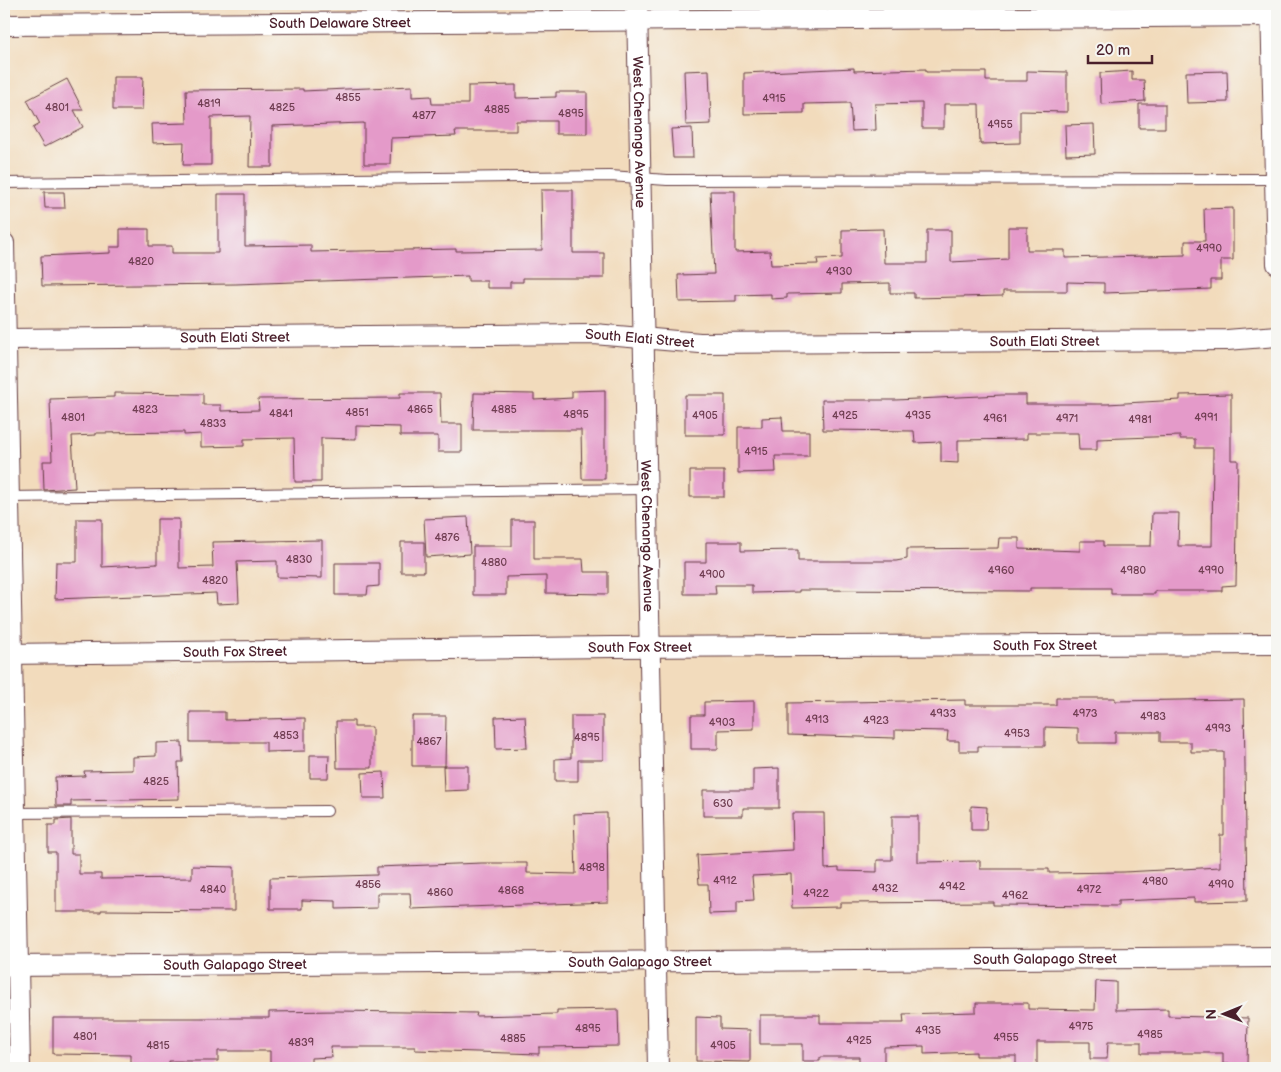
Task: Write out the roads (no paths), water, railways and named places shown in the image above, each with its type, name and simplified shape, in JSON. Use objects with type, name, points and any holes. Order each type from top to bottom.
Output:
[{"type":"street","name":"South Delaware Street","points":[[4,25],[637,12],[1273,12]]},
{"type":"street","name":"West Chenango Avenue","points":[[637,12],[658,1068]]},
{"type":"street","points":[[1273,12],[1277,264]]},
{"type":"street","points":[[4,243],[11,966],[20,1068]]},
{"type":"street","name":"South Elati Street","points":[[5,339],[594,334],[720,343],[1227,340],[1277,336]]},
{"type":"street","name":"South Fox Street","points":[[8,654],[650,647],[1277,644]]},
{"type":"street","name":"South Galapago Street","points":[[11,966],[1277,957]]},
{"type":"lane","points":[[4,183],[610,176],[640,179],[1275,179]]},
{"type":"lane","points":[[6,497],[646,489]]},
{"type":"lane","points":[[10,813],[327,811]]}]
